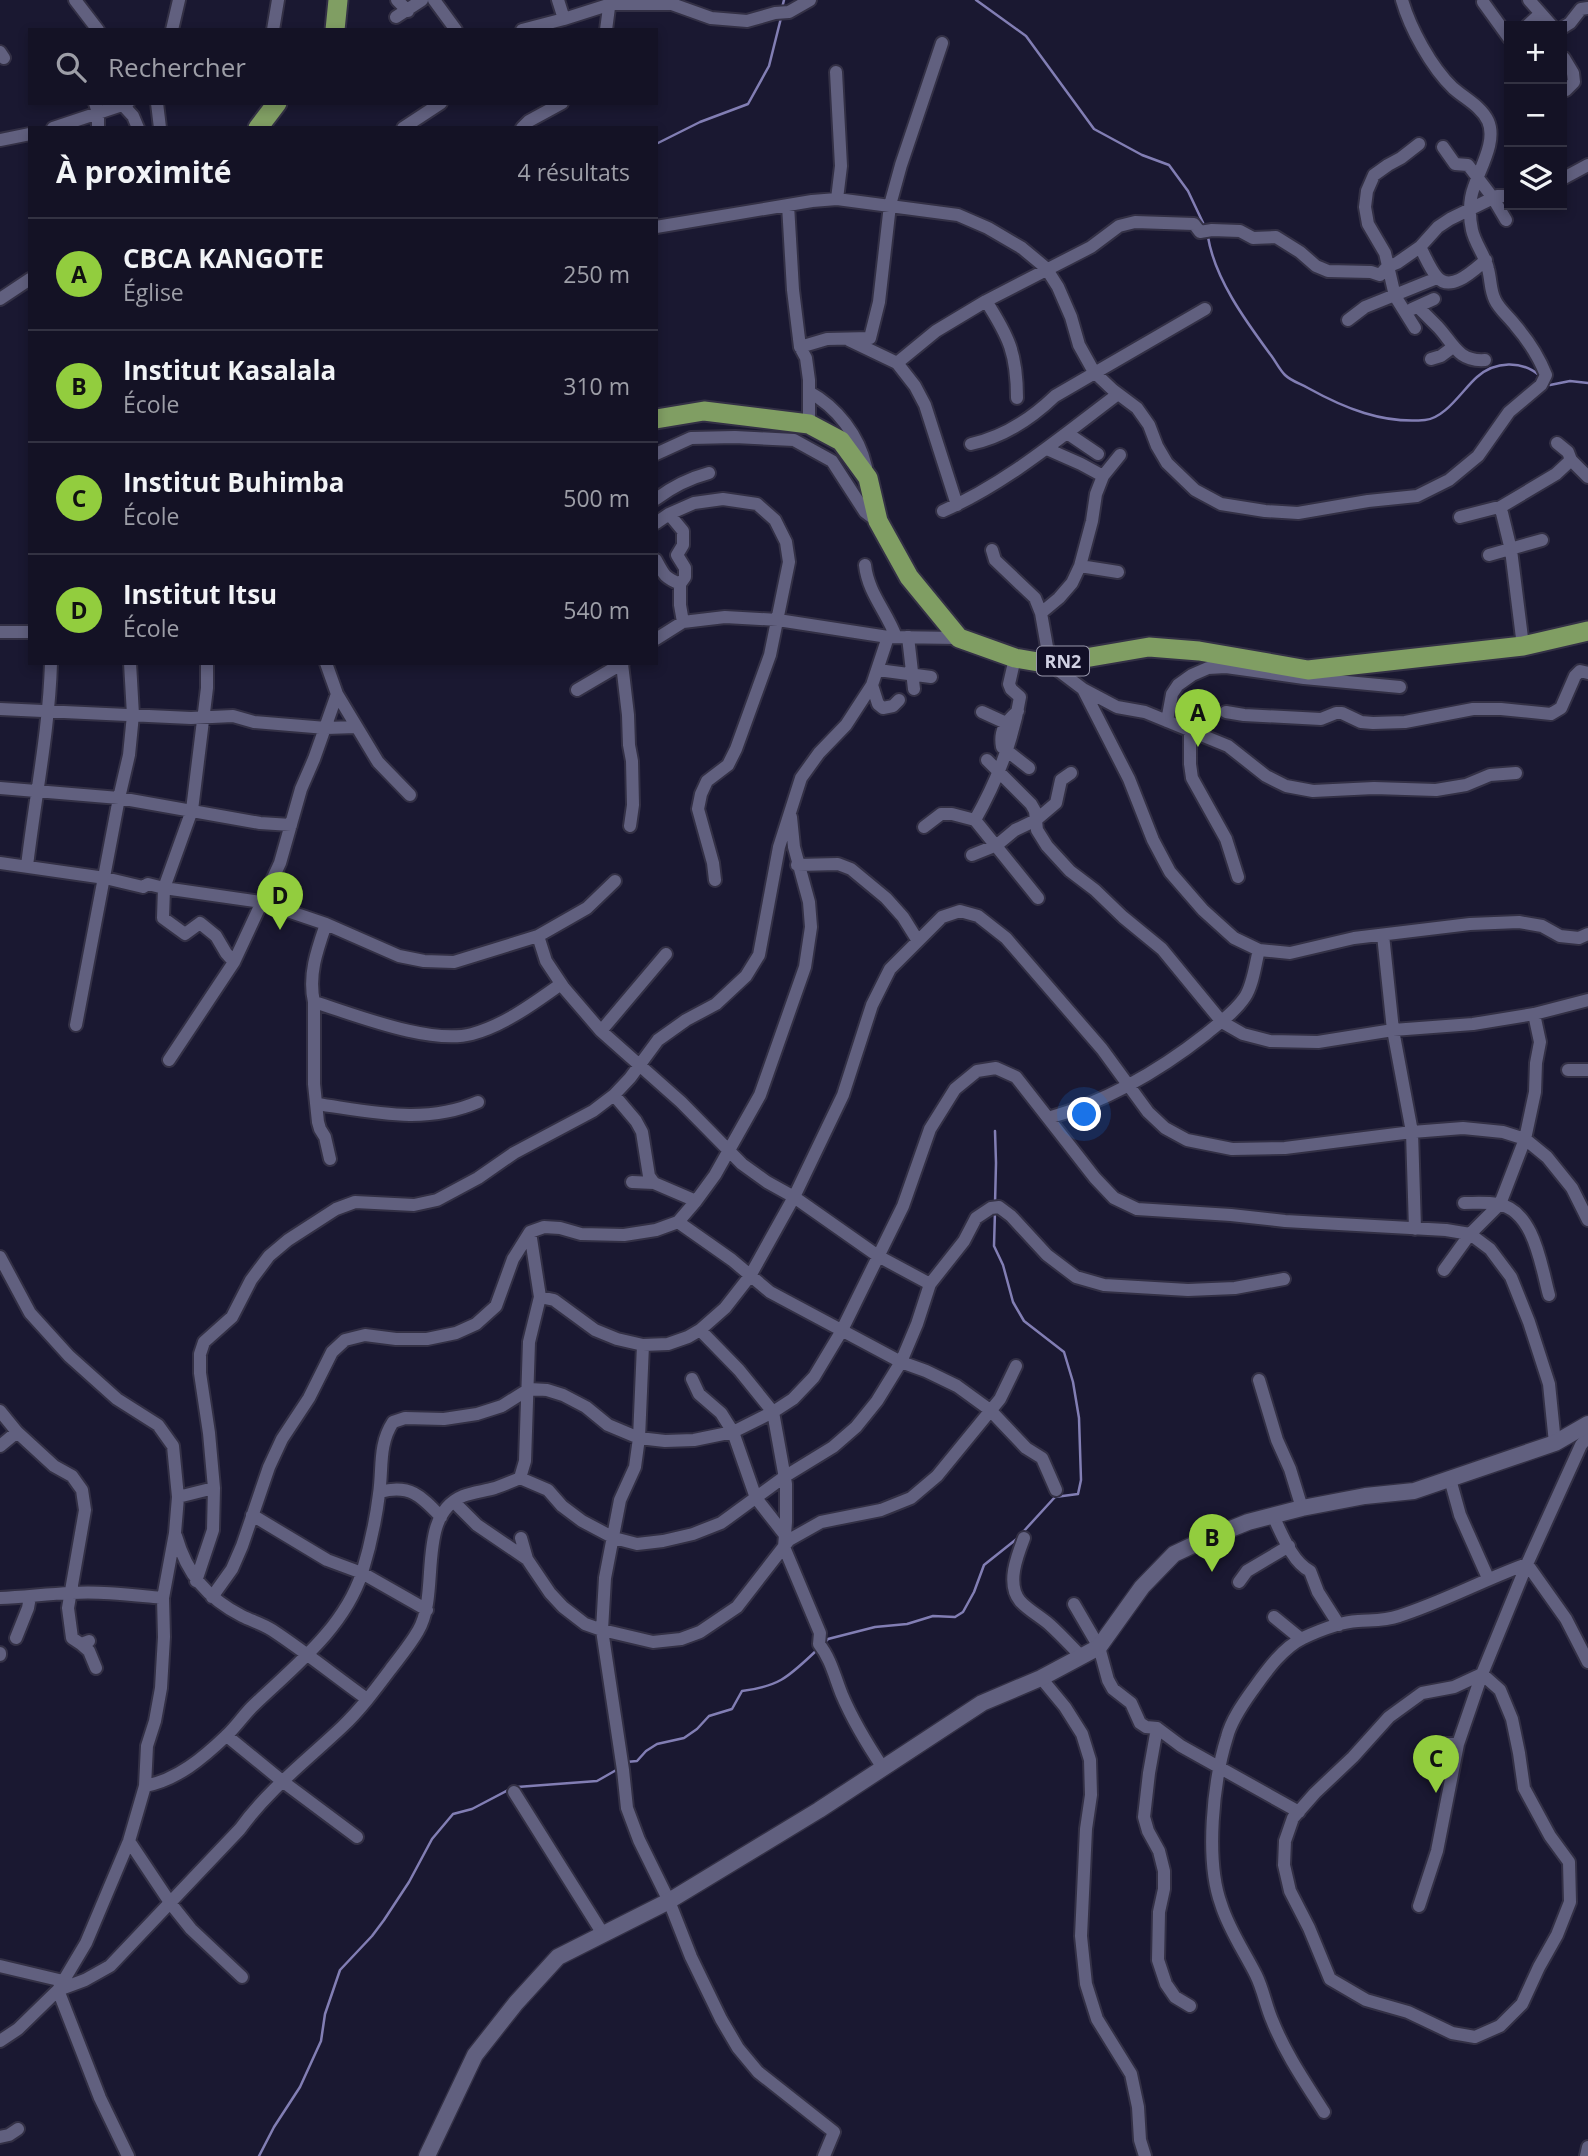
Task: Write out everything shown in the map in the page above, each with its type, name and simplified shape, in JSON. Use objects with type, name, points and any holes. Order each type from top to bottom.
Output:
[{"type":"highway","points":[[335,28],[338,0]]},
{"type":"highway","points":[[260,126],[275,105]]},
{"type":"highway","points":[[658,419],[704,411],[809,424],[841,441],[868,478],[878,521],[909,577],[959,638]]},
{"type":"highway","name":"RN2","points":[[959,638],[1015,658],[1050,664],[1149,647],[1199,651],[1308,670],[1522,646],[1588,631]]},
{"type":"street","points":[[75,0],[96,28]]},
{"type":"street","points":[[172,28],[179,0]]},
{"type":"street","points":[[273,28],[278,0]]},
{"type":"street","points":[[397,0],[408,11]]},
{"type":"street","points":[[396,17],[422,0]]},
{"type":"street","points":[[434,0],[455,28]]},
{"type":"street","points":[[558,0],[564,19]]},
{"type":"street","points":[[530,28],[611,2],[672,4],[711,18],[747,21],[789,12],[810,0]]},
{"type":"street","points":[[658,227],[837,199],[957,215],[988,228],[1022,248],[1046,268],[1067,307],[1079,345],[1094,372],[1137,408],[1149,425],[1167,463],[1195,490],[1221,504],[1298,513],[1417,496],[1449,480],[1478,456],[1509,412],[1543,380],[1536,353],[1496,302],[1486,260],[1471,229],[1473,189],[1489,143],[1487,120],[1480,110],[1452,87],[1438,71],[1416,33],[1402,0]]},
{"type":"street","points":[[1529,0],[1547,21]]},
{"type":"street","points":[[606,28],[611,2]]},
{"type":"street","points":[[1483,2],[1504,31]]},
{"type":"street","points":[[1567,24],[1581,9],[1588,8]]},
{"type":"street","points":[[1532,21],[1540,14]]},
{"type":"street","points":[[800,346],[827,340],[870,338],[879,302],[890,205],[942,43]]},
{"type":"street","points":[[1567,63],[1573,73],[1574,82],[1571,89]]},
{"type":"street","points":[[836,72],[841,166],[837,199]]},
{"type":"street","points":[[56,126],[97,108],[117,105]]},
{"type":"street","points":[[125,105],[137,126]]},
{"type":"street","points":[[157,105],[160,126]]},
{"type":"street","points":[[406,126],[438,105]]},
{"type":"street","points":[[524,126],[558,105]]},
{"type":"street","points":[[97,108],[98,126]]},
{"type":"street","points":[[0,140],[28,134]]},
{"type":"street","points":[[1419,144],[1374,175],[1367,191],[1365,207],[1368,224],[1382,245],[1395,296],[1439,328],[1460,354],[1475,361],[1485,360]]},
{"type":"street","points":[[1443,147],[1452,162],[1468,165],[1506,220]]},
{"type":"street","points":[[1567,176],[1588,165]]},
{"type":"street","points":[[897,363],[936,331],[1046,268],[1091,247],[1119,226],[1135,222],[1194,224],[1206,231],[1240,231],[1253,239],[1276,237],[1316,266],[1328,271],[1371,272],[1380,275],[1387,267],[1420,247],[1438,227],[1470,208],[1493,198],[1504,197]]},
{"type":"street","points":[[788,205],[793,290],[800,346],[806,358],[809,424]]},
{"type":"street","points":[[1420,247],[1437,278],[1446,283],[1470,274],[1486,260]]},
{"type":"street","points":[[1348,320],[1365,307],[1437,278]]},
{"type":"street","points":[[0,299],[28,280]]},
{"type":"street","points":[[1412,309],[1434,299]]},
{"type":"street","points":[[986,301],[1006,332],[1014,356],[1017,398]]},
{"type":"street","points":[[971,444],[1007,433],[1055,396],[1205,309]]},
{"type":"street","points":[[1412,309],[1415,328]]},
{"type":"street","points":[[845,339],[897,363],[915,386],[925,405],[957,505]]},
{"type":"street","points":[[1431,359],[1441,356],[1453,347]]},
{"type":"street","points":[[809,392],[826,402],[841,417],[863,456],[868,478]]},
{"type":"street","points":[[943,511],[1003,478],[1047,449],[1118,394]]},
{"type":"street","points":[[1067,433],[1098,454]]},
{"type":"street","points":[[658,453],[691,438],[794,440],[832,461],[865,512],[878,521]]},
{"type":"street","points":[[1557,443],[1588,477]]},
{"type":"street","points":[[1047,449],[1102,475]]},
{"type":"street","points":[[1041,613],[1072,583],[1080,566],[1102,475],[1120,455]]},
{"type":"street","points":[[1460,517],[1499,508],[1556,474],[1571,460]]},
{"type":"street","points":[[658,498],[699,475],[709,473]]},
{"type":"street","points":[[658,522],[694,503],[723,499],[757,504],[775,520],[786,541],[789,562],[771,654],[736,749],[728,765],[707,781],[698,808],[715,880]]},
{"type":"street","points":[[1499,508],[1511,550],[1522,646]]},
{"type":"street","points":[[669,514],[683,531],[683,545],[677,555],[685,568],[685,577],[680,584],[683,622]]},
{"type":"street","points":[[1489,555],[1542,540]]},
{"type":"street","points":[[992,550],[995,560],[1035,598],[1041,613],[1050,664],[1083,689],[1117,708],[1145,712],[1228,746],[1266,776],[1286,786],[1313,790],[1436,790],[1466,785],[1490,775],[1516,773]]},
{"type":"street","points":[[658,564],[666,578],[680,584]]},
{"type":"street","points":[[864,565],[866,579],[897,637],[914,689]]},
{"type":"street","points":[[1080,566],[1118,572]]},
{"type":"street","points":[[658,638],[683,622],[725,617],[778,620],[897,637],[959,638]]},
{"type":"street","points":[[0,632],[28,632]]},
{"type":"street","points":[[196,1581],[213,1530],[214,1488],[200,1354],[204,1342],[232,1317],[251,1280],[269,1256],[288,1240],[336,1209],[355,1202],[414,1205],[437,1200],[478,1178],[514,1153],[593,1111],[614,1095],[658,1040],[686,1020],[716,1004],[746,976],[759,955],[779,847],[801,778],[819,753],[846,725],[872,685],[897,637]]},
{"type":"street","points":[[975,820],[999,773],[1016,724],[1020,697],[1009,684],[1015,658]]},
{"type":"street","points":[[27,866],[49,710],[51,665]]},
{"type":"street","points":[[76,1026],[129,755],[132,715],[130,665]]},
{"type":"street","points":[[207,665],[204,718],[192,810],[164,888],[163,918],[186,934],[200,923],[216,936],[234,962]]},
{"type":"street","points":[[327,665],[337,694],[378,762],[410,795]]},
{"type":"street","points":[[577,690],[621,665]]},
{"type":"street","points":[[623,665],[632,761],[630,827]]},
{"type":"street","points":[[1167,720],[1172,695],[1178,685],[1208,668],[1226,667],[1400,687]]},
{"type":"street","points":[[878,670],[930,677]]},
{"type":"street","points":[[1226,712],[1321,719],[1336,713],[1361,722],[1373,723],[1405,722],[1473,709],[1551,714],[1561,708],[1575,676],[1580,671],[1588,673]]},
{"type":"street","points":[[872,685],[878,704],[883,708],[893,706],[898,700]]},
{"type":"street","points":[[1083,689],[1129,779],[1153,840],[1170,872],[1203,910],[1234,938],[1259,950],[1290,954],[1354,938],[1470,924],[1520,922],[1542,926],[1560,936],[1578,938],[1588,934]]},
{"type":"street","points":[[169,1060],[234,962],[279,863],[302,789],[337,694]]},
{"type":"street","points":[[0,709],[204,718],[233,716],[254,722],[326,728],[356,727]]},
{"type":"street","points":[[1018,711],[1006,723],[1001,742],[1002,747],[1029,768]]},
{"type":"street","points":[[982,712],[1006,723]]},
{"type":"street","points":[[1190,729],[1192,778],[1226,839],[1238,877]]},
{"type":"street","points":[[987,760],[1031,804],[1035,811],[1037,830],[1047,846],[1070,871],[1162,949],[1222,1022],[1243,1034],[1270,1041],[1318,1042],[1393,1030],[1473,1024],[1534,1014],[1588,1000]]},
{"type":"street","points":[[972,855],[997,845],[1015,830],[1036,820],[1056,803],[1061,780],[1071,773]]},
{"type":"street","points":[[0,788],[119,798],[260,823],[290,825]]},
{"type":"street","points":[[212,1597],[232,1569],[268,1467],[282,1439],[309,1398],[332,1352],[345,1340],[365,1335],[427,1339],[456,1333],[476,1324],[496,1306],[513,1259],[530,1232],[544,1227],[581,1234],[624,1236],[656,1230],[678,1222],[696,1201],[715,1175],[760,1095],[805,967],[811,927],[809,902],[797,865],[791,809]]},
{"type":"street","points":[[924,827],[941,814],[975,820],[1038,898]]},
{"type":"street","points":[[0,863],[105,878],[143,887],[148,884],[261,902],[326,924],[399,956],[424,961],[454,962],[538,936],[587,908],[615,881]]},
{"type":"street","points":[[797,865],[838,864],[851,869],[886,898],[903,917],[918,941]]},
{"type":"street","points":[[540,1297],[554,1300],[595,1330],[643,1345],[668,1343],[688,1337],[725,1308],[750,1276],[794,1197],[843,1095],[872,1005],[890,969],[942,917],[960,911],[978,916],[1006,938],[1102,1049],[1148,1112],[1165,1128],[1186,1140],[1232,1149],[1285,1148],[1463,1128],[1503,1132],[1525,1139],[1547,1157],[1572,1188],[1588,1220]]},
{"type":"street","points":[[326,924],[315,953],[312,991],[314,1084],[320,1129],[326,1137],[330,1158]]},
{"type":"street","points":[[1383,935],[1393,1030],[1412,1132],[1415,1229]]},
{"type":"street","points":[[538,936],[546,961],[561,984],[601,1031],[681,1102],[742,1164],[878,1256],[930,1284]]},
{"type":"street","points":[[1048,1118],[1128,1085],[1187,1049],[1222,1022],[1247,995],[1259,950]]},
{"type":"street","points":[[601,1031],[666,954]]},
{"type":"street","points":[[314,1002],[405,1029],[457,1037],[490,1027],[527,1008],[561,984]]},
{"type":"street","points":[[1444,1270],[1470,1234],[1500,1203],[1525,1139],[1535,1093],[1540,1042],[1534,1014]]},
{"type":"street","points":[[145,1786],[160,1783],[184,1771],[227,1735],[252,1707],[307,1656],[345,1609],[362,1573],[380,1492],[381,1453],[385,1434],[393,1422],[405,1418],[444,1419],[477,1414],[502,1406],[529,1389],[547,1390],[586,1407],[608,1425],[639,1438],[694,1440],[733,1432],[793,1399],[814,1377],[841,1332],[903,1206],[930,1129],[955,1089],[976,1071],[996,1068],[1016,1077],[1095,1178],[1114,1198],[1137,1209],[1446,1230],[1470,1234],[1490,1249],[1511,1277],[1549,1384],[1555,1443]]},
{"type":"street","points":[[1568,1070],[1588,1070]]},
{"type":"street","points":[[614,1095],[642,1132],[649,1175],[654,1183]]},
{"type":"street","points":[[317,1104],[385,1114],[429,1116],[478,1102]]},
{"type":"street","points":[[632,1182],[654,1183],[696,1201]]},
{"type":"street","points":[[1464,1203],[1500,1203],[1525,1222],[1532,1233],[1549,1295]]},
{"type":"street","points":[[0,1966],[61,1985],[85,1980],[110,1966],[171,1904],[282,1781],[344,1726],[419,1630],[427,1610],[431,1581],[430,1555],[441,1517],[446,1507],[463,1496],[520,1478],[548,1490],[562,1506],[582,1521],[614,1538],[637,1544],[663,1541],[693,1534],[721,1523],[784,1477],[833,1447],[856,1427],[877,1401],[901,1362],[930,1284],[964,1241],[976,1218],[995,1208],[1011,1216],[1047,1255],[1076,1277],[1104,1285],[1188,1290],[1235,1288],[1284,1279]]},
{"type":"street","points":[[678,1222],[732,1260],[770,1292],[841,1332],[957,1386],[990,1410],[1026,1448],[1042,1458],[1056,1490]]},
{"type":"street","points":[[520,1478],[525,1461],[529,1342],[540,1297],[530,1232]]},
{"type":"street","points":[[0,1257],[30,1313],[69,1356],[117,1399],[158,1425],[173,1446],[178,1497],[175,1533],[163,1598],[161,1688],[147,1746],[145,1786],[129,1841],[86,1943],[61,1985],[18,2029],[0,2041]]},
{"type":"street","points":[[521,1538],[527,1559],[550,1593],[584,1624],[602,1630],[653,1642],[681,1639],[700,1632],[737,1607],[784,1541],[784,1477],[773,1412],[739,1370],[700,1330]]},
{"type":"street","points":[[643,1345],[639,1438],[635,1466],[620,1500],[605,1578],[602,1630],[624,1770],[627,1808],[639,1840],[670,1901],[691,1957],[721,2019],[738,2048],[758,2072],[834,2132],[824,2156]]},
{"type":"street","points":[[784,1541],[821,1522],[881,1510],[911,1498],[937,1476],[1000,1399],[1016,1366]]},
{"type":"street","points":[[692,1379],[699,1394],[721,1413],[733,1432],[756,1498],[784,1541],[820,1633],[822,1648],[842,1695],[862,1737],[883,1768]]},
{"type":"street","points":[[1259,1380],[1302,1508]]},
{"type":"street","points":[[0,1411],[17,1432],[54,1466],[72,1476],[82,1490],[85,1510],[68,1608],[72,1638],[85,1643],[96,1668]]},
{"type":"street","points":[[427,2156],[475,2054],[558,1957],[670,1901],[819,1810],[982,1703],[1041,1678],[1099,1647],[1142,1587],[1174,1554],[1248,1522],[1365,1496],[1414,1491],[1555,1443],[1588,1424]]},
{"type":"street","points":[[0,1446],[17,1432]]},
{"type":"street","points":[[1419,1906],[1437,1851],[1458,1744],[1482,1674],[1527,1564],[1581,1445],[1588,1437]]},
{"type":"street","points":[[1450,1479],[1460,1515],[1488,1578]]},
{"type":"street","points":[[178,1497],[214,1488]]},
{"type":"street","points":[[380,1492],[396,1488],[408,1490],[429,1504],[441,1517]]},
{"type":"street","points":[[454,1502],[477,1525],[527,1559]]},
{"type":"street","points":[[252,1515],[327,1560],[362,1573],[427,1610]]},
{"type":"street","points":[[1273,1516],[1289,1546],[1310,1571],[1318,1592],[1339,1625]]},
{"type":"street","points":[[175,1533],[183,1559],[196,1581],[212,1597],[241,1615],[270,1628],[367,1699]]},
{"type":"street","points":[[1024,1538],[1014,1569],[1019,1601],[1049,1624],[1081,1656]]},
{"type":"street","points":[[1239,1582],[1247,1572],[1289,1546]]},
{"type":"street","points":[[1324,2112],[1296,2068],[1272,2022],[1257,1977],[1234,1936],[1220,1902],[1213,1869],[1213,1819],[1227,1736],[1242,1705],[1270,1666],[1301,1639],[1339,1625],[1357,1621],[1377,1622],[1396,1617],[1435,1604],[1488,1578],[1527,1564]]},
{"type":"street","points":[[1527,1564],[1566,1619],[1588,1662]]},
{"type":"street","points":[[0,1598],[109,1593],[163,1598]]},
{"type":"street","points":[[16,1638],[30,1597]]},
{"type":"street","points":[[1074,1604],[1099,1647],[1108,1680],[1113,1689],[1131,1703],[1140,1723],[1146,1727],[1157,1728],[1181,1746],[1299,1812]]},
{"type":"street","points":[[1274,1617],[1301,1639]]},
{"type":"street","points":[[1482,1674],[1500,1690],[1512,1719],[1524,1788],[1550,1836],[1569,1862],[1570,1902],[1557,1935],[1522,2004],[1500,2026],[1475,2037],[1452,2033],[1408,2012],[1366,2000],[1330,1979],[1290,1891],[1284,1865],[1285,1840],[1293,1818],[1390,1717],[1422,1693],[1454,1687],[1482,1674]]},
{"type":"street","points":[[1041,1678],[1065,1707],[1082,1734],[1090,1760],[1091,1795],[1086,1829],[1081,1936],[1086,1984],[1097,2019],[1131,2074],[1138,2107],[1140,2140],[1145,2156]]},
{"type":"street","points":[[1157,1728],[1144,1817],[1159,1851],[1164,1871],[1164,1889],[1159,1912],[1158,1960],[1166,1984],[1175,1997],[1190,2006]]},
{"type":"street","points":[[227,1735],[282,1781],[357,1837]]},
{"type":"street","points":[[1432,1744],[1458,1744]]},
{"type":"street","points":[[514,1792],[603,1934]]},
{"type":"street","points":[[129,1841],[171,1904],[204,1943],[242,1977]]},
{"type":"street","points":[[61,1985],[100,2098],[128,2156]]},
{"type":"street","points":[[0,2137],[18,2129]]},
{"type":"street","points":[[1586,2156],[1588,2147]]},
{"type":"waterway","points":[[782,8],[784,0]]},
{"type":"waterway","points":[[976,0],[1026,36],[1094,129],[1142,155],[1169,165],[1188,191],[1205,227]]},
{"type":"waterway","points":[[658,143],[700,122],[748,104],[769,66],[781,18]]},
{"type":"waterway","points":[[1208,237],[1224,284],[1283,373],[1293,381],[1350,408],[1394,420],[1425,420],[1440,414],[1477,377],[1492,368],[1517,365],[1540,376]]},
{"type":"waterway","points":[[1547,383],[1588,383]]},
{"type":"waterway","points":[[995,1131],[995,1204]]},
{"type":"waterway","points":[[995,1211],[994,1246],[1003,1265],[1013,1302],[1024,1321],[1064,1352],[1073,1382],[1079,1418],[1081,1480],[1078,1494],[1055,1497],[1023,1532]]},
{"type":"waterway","points":[[824,1643],[828,1639],[875,1627],[907,1624],[933,1616],[955,1617],[963,1612],[984,1565],[1019,1537]]},
{"type":"waterway","points":[[626,1762],[637,1761],[657,1744],[684,1738],[709,1716],[732,1709],[742,1691],[775,1683],[799,1667],[817,1650]]},
{"type":"waterway","points":[[517,1787],[597,1781],[618,1769]]},
{"type":"waterway","points":[[259,2156],[300,2087],[321,2041],[325,2014],[340,1970],[384,1920],[409,1882],[432,1839],[453,1814],[472,1809],[510,1789]]},
{"type":"place","name":"CBCA KANGOTE","points":[[1198,747]]},
{"type":"place","name":"Institut Itsu","points":[[280,930]]},
{"type":"place","name":"Institut Kasalala","points":[[1212,1572]]},
{"type":"place","name":"Institut Buhimba","points":[[1436,1793]]}]
